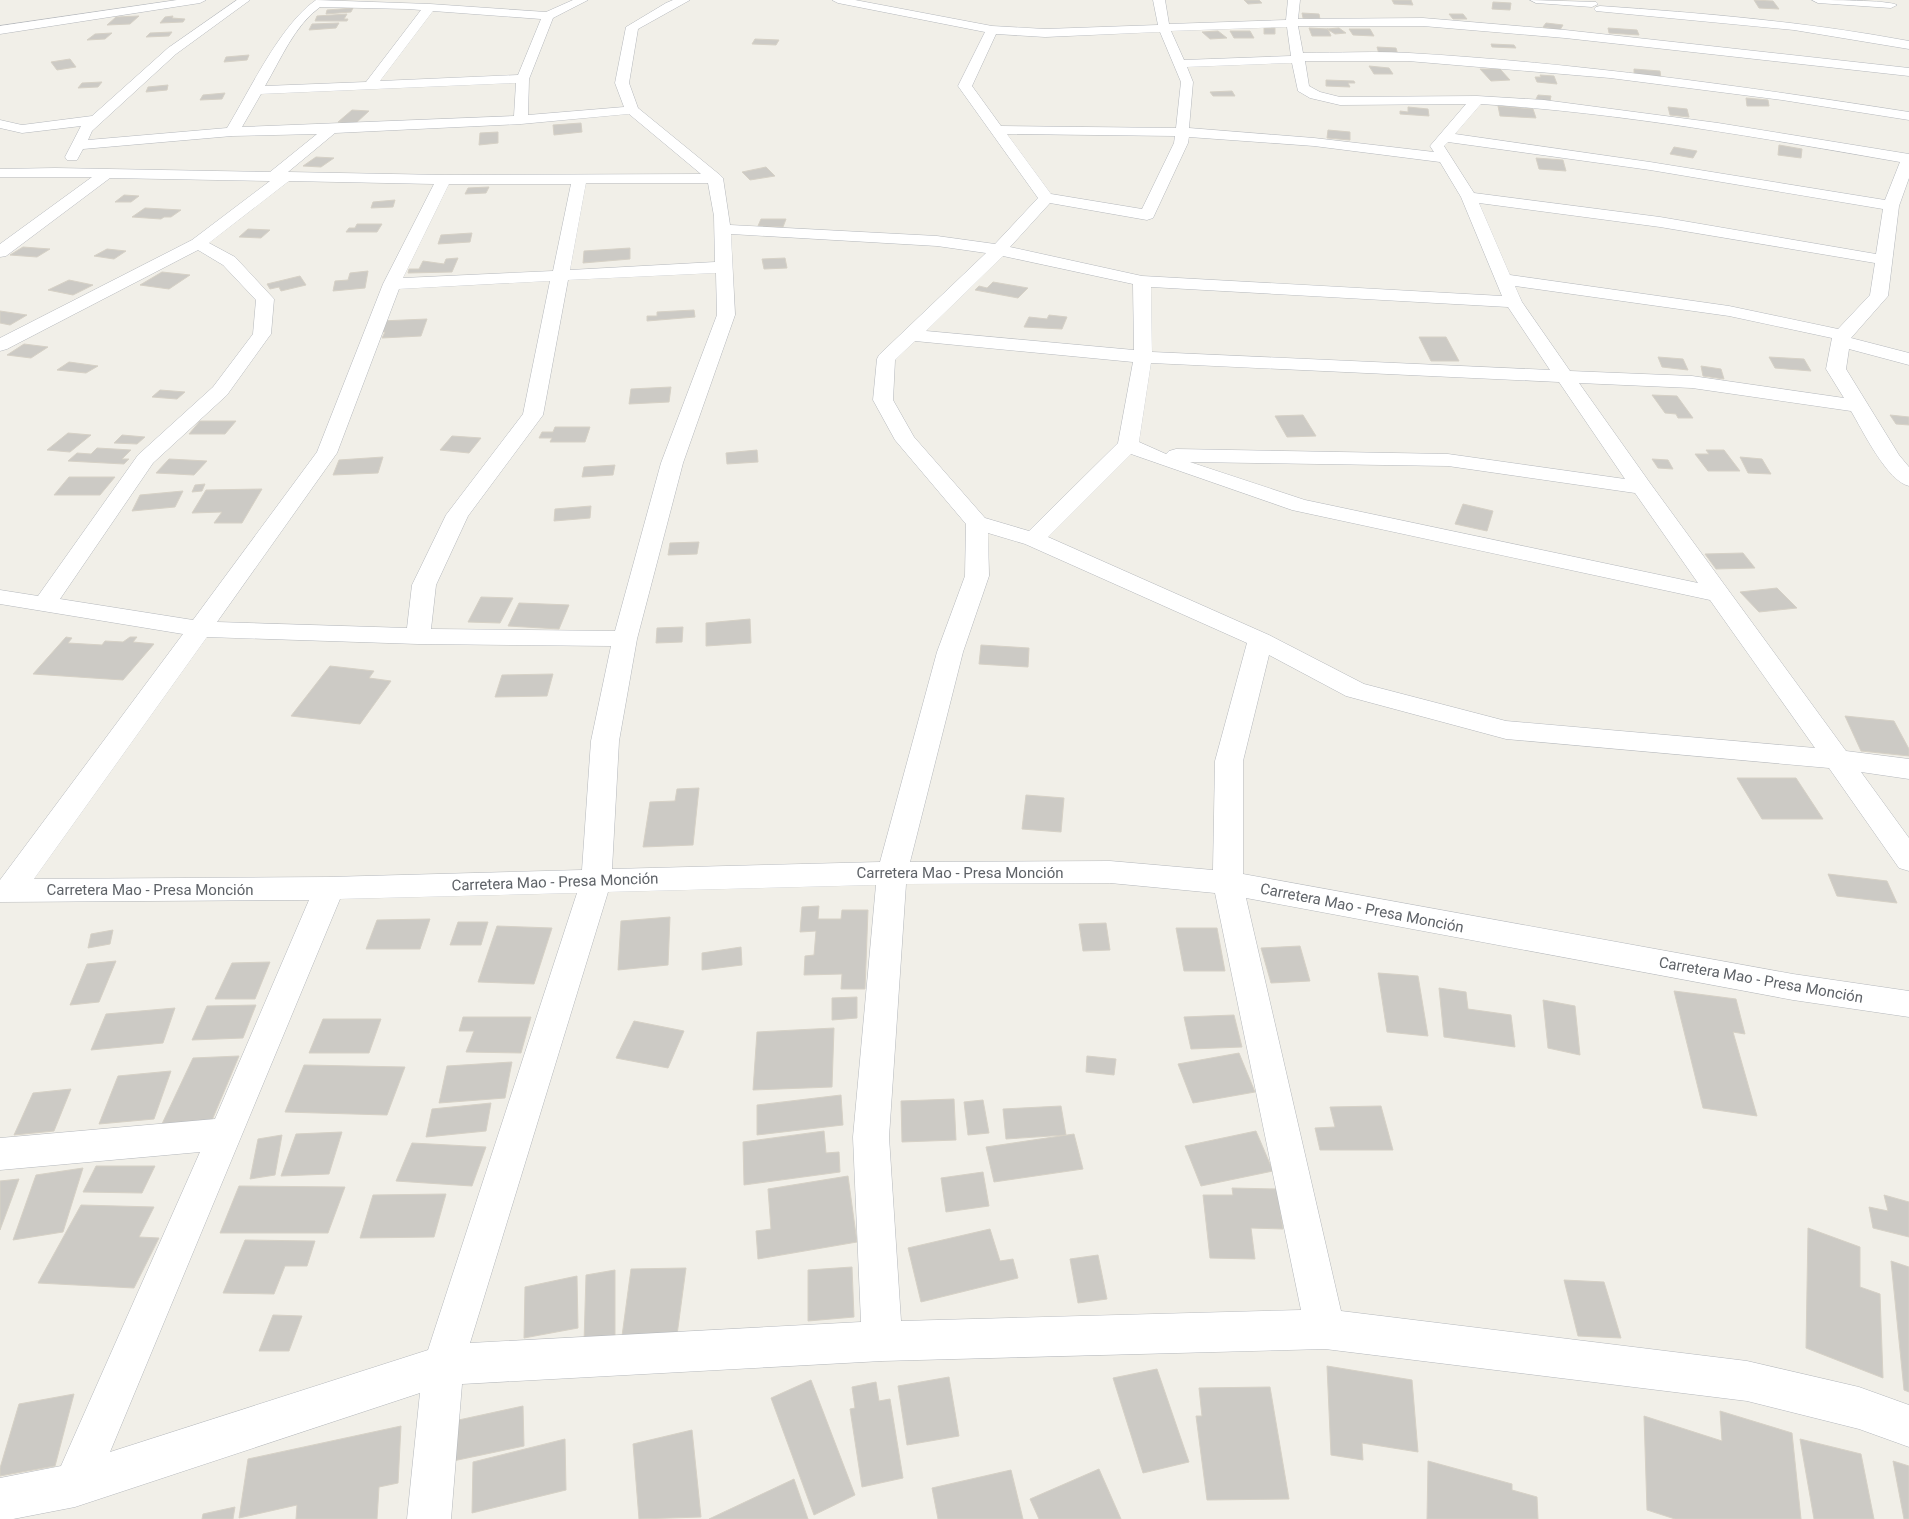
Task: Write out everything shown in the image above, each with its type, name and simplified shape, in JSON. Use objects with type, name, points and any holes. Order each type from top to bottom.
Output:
[{"type":"street","points":[[0,30],[200,0]]},
{"type":"street","points":[[55,172],[71,159],[86,129],[172,51],[244,0]]},
{"type":"street","points":[[232,132],[289,34],[306,12],[320,2],[548,16],[582,0]]},
{"type":"street","points":[[429,1519],[443,1365],[596,881],[605,741],[625,639],[672,463],[726,315],[723,229],[715,178],[632,110],[622,83],[632,27],[670,5],[684,0]]},
{"type":"street","points":[[838,0],[992,30],[1045,33],[1292,23],[1423,22],[1592,16],[1748,21],[1860,35],[1909,45]]},
{"type":"street","points":[[992,30],[964,86],[1046,198],[1146,215],[1181,143],[1188,82],[1164,28],[1159,0]]},
{"type":"street","points":[[1294,0],[1292,23],[1303,88],[1315,94],[1340,101],[1478,100],[1544,104],[1699,125],[1908,158],[1884,260],[1879,296],[1842,338],[1836,369],[1890,458],[1909,480]]},
{"type":"street","points":[[1536,0],[1592,16],[1909,72]]},
{"type":"street","points":[[1818,0],[1894,8]]},
{"type":"street","points":[[370,86],[430,8]]},
{"type":"street","points":[[521,120],[523,79],[548,16]]},
{"type":"street","points":[[1592,16],[1600,55],[1610,74]]},
{"type":"street","points":[[1180,64],[1298,58],[1408,57],[1610,74],[1782,96],[1909,116]]},
{"type":"street","points":[[256,90],[523,79]]},
{"type":"street","points":[[1445,148],[1478,100]]},
{"type":"street","points":[[78,145],[232,132],[521,120],[632,110]]},
{"type":"street","points":[[0,124],[22,129],[96,120]]},
{"type":"street","points":[[0,345],[198,243],[280,177],[331,129]]},
{"type":"street","points":[[997,130],[1182,132],[1314,142],[1445,148],[1650,166],[1897,204]]},
{"type":"street","points":[[1445,148],[1469,196],[1512,302],[1642,488],[1909,860]]},
{"type":"street","points":[[0,174],[55,172],[444,180],[715,178]]},
{"type":"street","points":[[0,252],[107,173]]},
{"type":"street","points":[[418,636],[424,585],[457,515],[533,415],[579,179]]},
{"type":"street","points":[[5,890],[327,453],[392,284],[444,180]]},
{"type":"street","points":[[1469,196],[1660,222],[1884,260]]},
{"type":"street","points":[[1046,198],[999,250],[886,359],[883,400],[905,440],[977,523],[1033,539],[1260,640],[1355,690],[1506,730],[1839,760],[1909,769]]},
{"type":"street","points":[[723,229],[937,242],[999,250],[1142,280],[1512,302]]},
{"type":"street","points":[[44,605],[145,459],[220,391],[262,334],[265,299],[229,261],[198,243]]},
{"type":"street","points":[[392,284],[724,267]]},
{"type":"street","points":[[1503,279],[1729,311],[1842,338],[1909,358]]},
{"type":"street","points":[[1033,539],[1128,445],[1143,357],[1142,280]]},
{"type":"street","points":[[911,335],[1143,357],[1692,382],[1859,406]]},
{"type":"street","points":[[1128,445],[1149,455],[1300,505],[1720,595]]},
{"type":"street","points":[[1149,455],[1448,460],[1642,488]]},
{"type":"street","points":[[882,1341],[871,1136],[892,873],[950,652],[976,576],[977,523]]},
{"type":"street","points":[[0,597],[199,629],[418,636],[625,639]]},
{"type":"street","points":[[1260,640],[1229,760],[1228,883],[1325,1329]]},
{"type":"street","name":"Carretera Mao - Presa Monción","points":[[5,890],[329,888],[892,873],[1110,872],[1228,883],[1793,987],[1909,1004]]},
{"type":"street","points":[[75,1485],[226,1134],[329,888]]},
{"type":"street","points":[[0,1154],[226,1134]]},
{"type":"street","points":[[3,1506],[75,1485],[443,1365],[882,1341],[1325,1329],[1747,1381],[1859,1408],[1909,1426]]},
{"type":"building","points":[[1244,0],[1259,0],[1262,3],[1248,4]]},
{"type":"building","points":[[1392,0],[1411,0],[1413,5],[1394,4]]},
{"type":"building","points":[[1754,0],[1773,1],[1779,9],[1759,8]]},
{"type":"building","points":[[1493,2],[1511,3],[1510,10],[1492,9]]},
{"type":"building","points":[[353,8],[351,12],[326,14],[327,10]]},
{"type":"building","points":[[1302,13],[1319,14],[1320,19],[1303,18]]},
{"type":"building","points":[[347,14],[344,19],[348,19],[347,21],[315,21],[317,16]]},
{"type":"building","points":[[1449,14],[1463,14],[1467,19],[1453,19]]},
{"type":"building","points":[[139,16],[130,24],[107,25],[116,17]]},
{"type":"building","points":[[173,16],[172,18],[185,19],[183,22],[160,23],[165,17]]},
{"type":"building","points":[[339,23],[336,28],[309,30],[312,24]]},
{"type":"building","points":[[1546,23],[1563,25],[1560,30],[1543,27]]},
{"type":"building","points":[[1264,28],[1275,28],[1275,34],[1264,34]]},
{"type":"building","points":[[1309,28],[1328,29],[1331,36],[1312,36]]},
{"type":"building","points":[[1339,28],[1346,33],[1335,34],[1327,29]]},
{"type":"building","points":[[1608,28],[1637,30],[1639,35],[1609,33]]},
{"type":"building","points":[[1349,29],[1370,29],[1374,36],[1353,35]]},
{"type":"building","points":[[1218,31],[1227,38],[1210,39],[1202,32]]},
{"type":"building","points":[[1230,31],[1250,31],[1254,38],[1234,38]]},
{"type":"building","points":[[172,32],[169,36],[146,37],[150,33]]},
{"type":"building","points":[[112,33],[105,39],[87,40],[95,34]]},
{"type":"building","points":[[755,39],[779,40],[776,45],[752,44]]},
{"type":"building","points":[[1491,44],[1514,45],[1516,48],[1492,47]]},
{"type":"building","points":[[1377,47],[1396,48],[1398,55],[1379,54]]},
{"type":"building","points":[[249,55],[247,60],[224,62],[226,57]]},
{"type":"building","points":[[70,59],[76,67],[57,70],[51,62]]},
{"type":"building","points":[[1369,66],[1389,68],[1393,74],[1374,74]]},
{"type":"building","points":[[1480,69],[1500,69],[1510,80],[1491,81]]},
{"type":"building","points":[[1634,69],[1660,71],[1661,78],[1634,75]]},
{"type":"building","points":[[1540,75],[1554,76],[1557,84],[1537,82],[1535,77],[1541,77]]},
{"type":"building","points":[[1326,80],[1354,81],[1355,83],[1348,83],[1350,87],[1326,86]]},
{"type":"building","points":[[102,82],[98,87],[78,88],[82,83]]},
{"type":"building","points":[[168,85],[167,90],[146,92],[148,87]]},
{"type":"building","points":[[1232,91],[1235,96],[1213,96],[1210,92]]},
{"type":"building","points":[[225,93],[222,99],[200,100],[203,95]]},
{"type":"building","points":[[1538,95],[1551,96],[1550,101],[1536,99]]},
{"type":"building","points":[[1746,98],[1768,100],[1769,106],[1747,106]]},
{"type":"building","points":[[1498,106],[1533,109],[1536,118],[1500,116]]},
{"type":"building","points":[[1408,107],[1428,109],[1429,116],[1400,114],[1400,111],[1408,112]]},
{"type":"building","points":[[1668,107],[1687,109],[1689,117],[1670,115]]},
{"type":"building","points":[[352,110],[369,111],[356,123],[338,122]]},
{"type":"building","points":[[581,123],[582,132],[554,135],[553,125]]},
{"type":"building","points":[[1328,130],[1350,132],[1350,140],[1327,138]]},
{"type":"building","points":[[498,132],[498,143],[479,145],[480,133]]},
{"type":"building","points":[[1779,145],[1802,149],[1801,158],[1778,155]]},
{"type":"building","points":[[1674,147],[1697,151],[1693,158],[1670,154]]},
{"type":"building","points":[[316,157],[334,158],[321,167],[303,166]]},
{"type":"building","points":[[1536,158],[1563,160],[1566,171],[1539,169]]},
{"type":"building","points":[[766,167],[775,176],[750,180],[742,172]]},
{"type":"building","points":[[489,187],[486,193],[465,194],[468,188]]},
{"type":"building","points":[[124,195],[139,196],[131,202],[115,202]]},
{"type":"building","points":[[395,200],[393,207],[371,208],[373,202]]},
{"type":"building","points":[[145,208],[181,210],[171,217],[161,219],[132,217]]},
{"type":"building","points":[[761,219],[786,219],[783,227],[758,226]]},
{"type":"building","points":[[357,224],[382,224],[377,232],[346,232],[349,228],[355,228]]},
{"type":"building","points":[[248,229],[270,230],[261,238],[239,237]]},
{"type":"building","points":[[472,233],[470,242],[438,244],[441,235]]},
{"type":"building","points":[[23,247],[50,249],[37,257],[10,255]]},
{"type":"building","points":[[630,248],[630,259],[583,263],[584,251]]},
{"type":"building","points":[[107,249],[126,251],[114,259],[94,256]]},
{"type":"building","points":[[458,258],[452,272],[408,273],[409,269],[419,269],[423,261],[444,264],[446,259]]},
{"type":"building","points":[[785,258],[787,268],[764,269],[762,259]]},
{"type":"building","points":[[368,271],[365,288],[333,291],[335,281],[348,280],[350,273]]},
{"type":"building","points":[[162,272],[190,275],[169,289],[140,285]]},
{"type":"building","points":[[300,276],[306,285],[281,291],[279,287],[270,289],[267,284]]},
{"type":"building","points":[[69,280],[93,285],[73,295],[48,290]]},
{"type":"building","points":[[993,282],[1028,288],[1018,298],[975,290],[979,286],[987,288]]},
{"type":"building","points":[[694,310],[695,317],[647,321],[647,316],[657,316],[657,312]]},
{"type":"building","points":[[0,311],[27,315],[10,325],[0,323]]},
{"type":"building","points":[[1049,315],[1067,317],[1062,329],[1024,327],[1029,317],[1047,319]]},
{"type":"building","points":[[427,319],[421,336],[382,338],[385,332],[377,332],[381,321]]},
{"type":"building","points":[[1419,337],[1446,337],[1459,361],[1431,361]]},
{"type":"building","points":[[24,344],[48,347],[31,358],[7,355]]},
{"type":"building","points":[[1658,357],[1683,359],[1688,370],[1662,367]]},
{"type":"building","points":[[1769,357],[1804,359],[1811,371],[1775,368]]},
{"type":"building","points":[[69,362],[98,366],[86,373],[57,370]]},
{"type":"building","points":[[1701,366],[1721,369],[1724,379],[1703,376]]},
{"type":"building","points":[[671,387],[669,402],[629,404],[631,389]]},
{"type":"building","points":[[160,390],[185,392],[177,399],[152,397]]},
{"type":"building","points":[[1652,395],[1677,396],[1693,418],[1678,418],[1676,414],[1665,413]]},
{"type":"building","points":[[1303,415],[1316,436],[1287,437],[1275,416]]},
{"type":"building","points":[[1890,415],[1909,417],[1909,425],[1896,424]]},
{"type":"building","points":[[200,421],[236,421],[225,434],[189,434]]},
{"type":"building","points":[[555,427],[590,427],[585,442],[550,442],[552,438],[539,438],[542,432],[553,432]]},
{"type":"building","points":[[68,433],[91,435],[70,452],[47,450]]},
{"type":"building","points":[[122,435],[145,437],[137,444],[114,443]]},
{"type":"building","points":[[452,436],[481,438],[469,453],[440,450]]},
{"type":"building","points":[[97,448],[131,450],[122,459],[129,459],[124,464],[68,461],[77,453],[91,454]]},
{"type":"building","points":[[757,450],[758,462],[727,464],[726,453]]},
{"type":"building","points":[[1706,450],[1724,450],[1740,471],[1708,471],[1695,454],[1709,454]]},
{"type":"building","points":[[383,457],[378,473],[333,475],[339,460]]},
{"type":"building","points":[[1740,457],[1762,459],[1771,474],[1748,473]]},
{"type":"building","points":[[169,459],[207,461],[194,475],[156,473]]},
{"type":"building","points":[[1652,459],[1668,460],[1673,469],[1658,468]]},
{"type":"building","points":[[615,465],[613,475],[582,477],[584,467]]},
{"type":"building","points":[[69,477],[115,477],[100,495],[54,495]]},
{"type":"building","points":[[205,484],[202,491],[192,492],[195,485]]},
{"type":"building","points":[[262,489],[242,523],[214,523],[222,512],[192,513],[206,490]]},
{"type":"building","points":[[183,491],[175,507],[132,511],[140,495]]},
{"type":"building","points":[[1463,504],[1493,511],[1487,531],[1455,524]]},
{"type":"building","points":[[591,506],[590,518],[554,521],[555,509]]},
{"type":"building","points":[[699,542],[697,554],[668,555],[670,543]]},
{"type":"building","points":[[1743,553],[1755,568],[1716,569],[1705,554]]},
{"type":"building","points":[[1777,588],[1797,608],[1759,612],[1740,592]]},
{"type":"building","points":[[481,597],[513,598],[500,623],[468,622]]},
{"type":"building","points":[[519,603],[569,605],[559,629],[508,626]]},
{"type":"building","points":[[750,619],[751,643],[706,646],[706,623]]},
{"type":"building","points":[[683,627],[682,642],[656,643],[657,628]]},
{"type":"building","points":[[66,637],[72,638],[68,643],[102,645],[105,641],[123,642],[130,637],[137,637],[133,642],[154,644],[123,680],[33,674]]},
{"type":"building","points":[[981,645],[1029,648],[1028,667],[979,664]]},
{"type":"building","points":[[330,666],[374,671],[369,678],[391,681],[360,724],[291,716]]},
{"type":"building","points":[[553,674],[547,696],[495,697],[502,675]]},
{"type":"building","points":[[1845,716],[1894,721],[1909,749],[1909,756],[1861,751]]},
{"type":"building","points":[[1737,778],[1796,778],[1823,819],[1762,819]]},
{"type":"building","points":[[699,788],[693,845],[643,847],[650,802],[675,801],[677,789]]},
{"type":"building","points":[[1026,795],[1064,798],[1061,832],[1022,829]]},
{"type":"building","points":[[1828,874],[1887,881],[1897,903],[1837,896]]},
{"type":"building","points":[[819,906],[818,919],[841,919],[842,910],[868,910],[865,989],[841,989],[842,974],[804,975],[805,956],[814,955],[816,931],[800,932],[802,907]]},
{"type":"building","points":[[670,917],[668,965],[618,970],[621,921]]},
{"type":"building","points":[[430,919],[420,949],[366,949],[377,920]]},
{"type":"building","points":[[458,922],[488,922],[481,945],[450,945]]},
{"type":"building","points":[[1106,923],[1110,950],[1083,951],[1079,924]]},
{"type":"building","points":[[497,926],[552,928],[534,984],[478,982]]},
{"type":"building","points":[[1176,928],[1217,928],[1225,971],[1184,971]]},
{"type":"building","points":[[113,930],[110,944],[88,948],[91,934]]},
{"type":"building","points":[[1300,946],[1310,981],[1271,983],[1261,948]]},
{"type":"building","points":[[741,947],[742,965],[702,970],[702,953]]},
{"type":"building","points":[[116,961],[99,1002],[70,1005],[87,964]]},
{"type":"building","points":[[270,962],[255,999],[215,999],[232,963]]},
{"type":"building","points":[[1378,973],[1418,976],[1428,1036],[1387,1032]]},
{"type":"building","points":[[1439,988],[1466,992],[1468,1009],[1511,1015],[1515,1047],[1444,1037]]},
{"type":"building","points":[[1674,991],[1736,999],[1745,1034],[1733,1032],[1757,1116],[1703,1108]]},
{"type":"building","points":[[857,997],[857,1018],[832,1020],[832,998]]},
{"type":"building","points":[[1543,1000],[1575,1006],[1580,1055],[1548,1048]]},
{"type":"building","points":[[256,1005],[243,1038],[192,1040],[207,1006]]},
{"type":"building","points":[[175,1008],[163,1043],[91,1050],[106,1014]]},
{"type":"building","points":[[1234,1015],[1242,1047],[1191,1049],[1184,1017]]},
{"type":"building","points":[[463,1017],[531,1017],[521,1053],[466,1052],[474,1031],[459,1031]]},
{"type":"building","points":[[323,1019],[381,1019],[369,1053],[309,1053]]},
{"type":"building","points":[[634,1021],[684,1031],[668,1068],[616,1058]]},
{"type":"building","points":[[834,1028],[832,1087],[753,1090],[757,1032]]},
{"type":"building","points":[[1239,1053],[1255,1092],[1193,1103],[1178,1064]]},
{"type":"building","points":[[239,1056],[210,1125],[161,1126],[193,1058]]},
{"type":"building","points":[[1087,1056],[1116,1059],[1114,1075],[1086,1072]]},
{"type":"building","points":[[512,1062],[505,1098],[439,1103],[447,1066]]},
{"type":"building","points":[[304,1065],[405,1067],[387,1115],[285,1112]]},
{"type":"building","points":[[171,1071],[154,1119],[99,1124],[118,1076]]},
{"type":"building","points":[[71,1089],[54,1131],[14,1135],[33,1093]]},
{"type":"building","points":[[841,1095],[843,1125],[757,1135],[757,1105]]},
{"type":"building","points":[[954,1099],[956,1140],[902,1142],[901,1101]]},
{"type":"building","points":[[983,1100],[989,1133],[968,1135],[964,1102]]},
{"type":"building","points":[[491,1103],[486,1131],[426,1137],[432,1109]]},
{"type":"building","points":[[1061,1106],[1066,1135],[1006,1139],[1003,1109]]},
{"type":"building","points":[[1381,1106],[1393,1150],[1320,1150],[1315,1128],[1335,1127],[1330,1107]]},
{"type":"building","points":[[824,1131],[826,1153],[839,1152],[840,1172],[744,1185],[743,1142]]},
{"type":"building","points":[[1256,1131],[1273,1171],[1201,1186],[1185,1146]]},
{"type":"building","points":[[342,1132],[329,1174],[281,1176],[296,1134]]},
{"type":"building","points":[[1074,1134],[1083,1169],[994,1182],[986,1147]]},
{"type":"building","points":[[282,1135],[275,1175],[250,1179],[258,1139]]},
{"type":"building","points":[[412,1143],[486,1147],[472,1186],[396,1181]]},
{"type":"building","points":[[96,1166],[155,1166],[142,1193],[83,1192]]},
{"type":"building","points":[[83,1168],[63,1232],[13,1240],[36,1175]]},
{"type":"building","points":[[983,1172],[989,1206],[946,1212],[941,1178]]},
{"type":"building","points":[[848,1176],[857,1242],[758,1259],[756,1231],[771,1229],[768,1189]]},
{"type":"building","points":[[19,1179],[0,1230],[0,1181]]},
{"type":"building","points":[[239,1186],[345,1187],[328,1233],[220,1233]]},
{"type":"building","points":[[1232,1188],[1277,1189],[1283,1229],[1251,1228],[1255,1259],[1210,1258],[1203,1195],[1233,1195]]},
{"type":"building","points":[[446,1194],[434,1237],[360,1238],[373,1195]]},
{"type":"building","points":[[1884,1195],[1909,1202],[1909,1237],[1873,1228],[1869,1207],[1888,1211]]},
{"type":"building","points":[[81,1205],[154,1207],[139,1237],[159,1238],[134,1288],[38,1283]]},
{"type":"building","points":[[1808,1228],[1860,1247],[1860,1287],[1880,1294],[1883,1378],[1806,1348]]},
{"type":"building","points":[[990,1229],[1000,1261],[1013,1259],[1018,1278],[921,1302],[908,1248]]},
{"type":"building","points":[[245,1240],[315,1241],[307,1266],[285,1266],[274,1294],[223,1293]]},
{"type":"building","points":[[1098,1255],[1107,1299],[1078,1303],[1070,1259]]},
{"type":"building","points":[[1891,1261],[1909,1267],[1909,1392],[1904,1390]]},
{"type":"building","points":[[852,1267],[854,1317],[808,1321],[808,1270]]},
{"type":"building","points":[[686,1268],[677,1335],[622,1336],[631,1269]]},
{"type":"building","points":[[615,1270],[615,1337],[584,1343],[586,1275]]},
{"type":"building","points":[[577,1276],[578,1328],[524,1338],[525,1287]]},
{"type":"building","points":[[1564,1280],[1604,1282],[1621,1338],[1578,1336]]},
{"type":"building","points":[[273,1315],[302,1316],[289,1351],[259,1351]]},
{"type":"building","points":[[1327,1366],[1412,1380],[1418,1452],[1362,1443],[1363,1460],[1331,1455]]},
{"type":"building","points":[[1157,1369],[1189,1462],[1143,1473],[1113,1378]]},
{"type":"building","points":[[949,1377],[959,1436],[907,1445],[898,1386]]},
{"type":"building","points":[[811,1380],[855,1495],[814,1515],[771,1398]]},
{"type":"building","points":[[876,1382],[879,1401],[890,1399],[903,1478],[862,1487],[850,1409],[855,1408],[852,1387]]},
{"type":"building","points":[[1270,1387],[1289,1499],[1207,1500],[1196,1416],[1202,1416],[1199,1388]]},
{"type":"building","points":[[74,1394],[55,1466],[0,1476],[0,1468],[19,1404]]},
{"type":"building","points":[[523,1406],[524,1446],[453,1461],[454,1421]]},
{"type":"building","points":[[1720,1411],[1792,1433],[1801,1519],[1675,1519],[1647,1510],[1644,1416],[1722,1441]]},
{"type":"building","points":[[401,1426],[398,1483],[379,1487],[377,1519],[296,1519],[297,1505],[239,1518],[248,1459]]},
{"type":"building","points":[[692,1430],[701,1517],[639,1519],[633,1444]]},
{"type":"building","points":[[565,1439],[566,1490],[472,1513],[473,1462]]},
{"type":"building","points":[[1800,1439],[1861,1454],[1874,1519],[1814,1519]]},
{"type":"building","points":[[1428,1461],[1512,1484],[1512,1490],[1537,1497],[1538,1519],[1427,1519]]},
{"type":"building","points":[[1893,1461],[1909,1466],[1909,1519],[1904,1519]]},
{"type":"building","points":[[1099,1469],[1121,1519],[1039,1519],[1030,1499]]},
{"type":"building","points":[[1011,1470],[1023,1519],[938,1519],[932,1488]]},
{"type":"building","points":[[794,1479],[808,1519],[709,1519]]},
{"type":"building","points":[[235,1507],[233,1519],[202,1519],[203,1514]]}]
